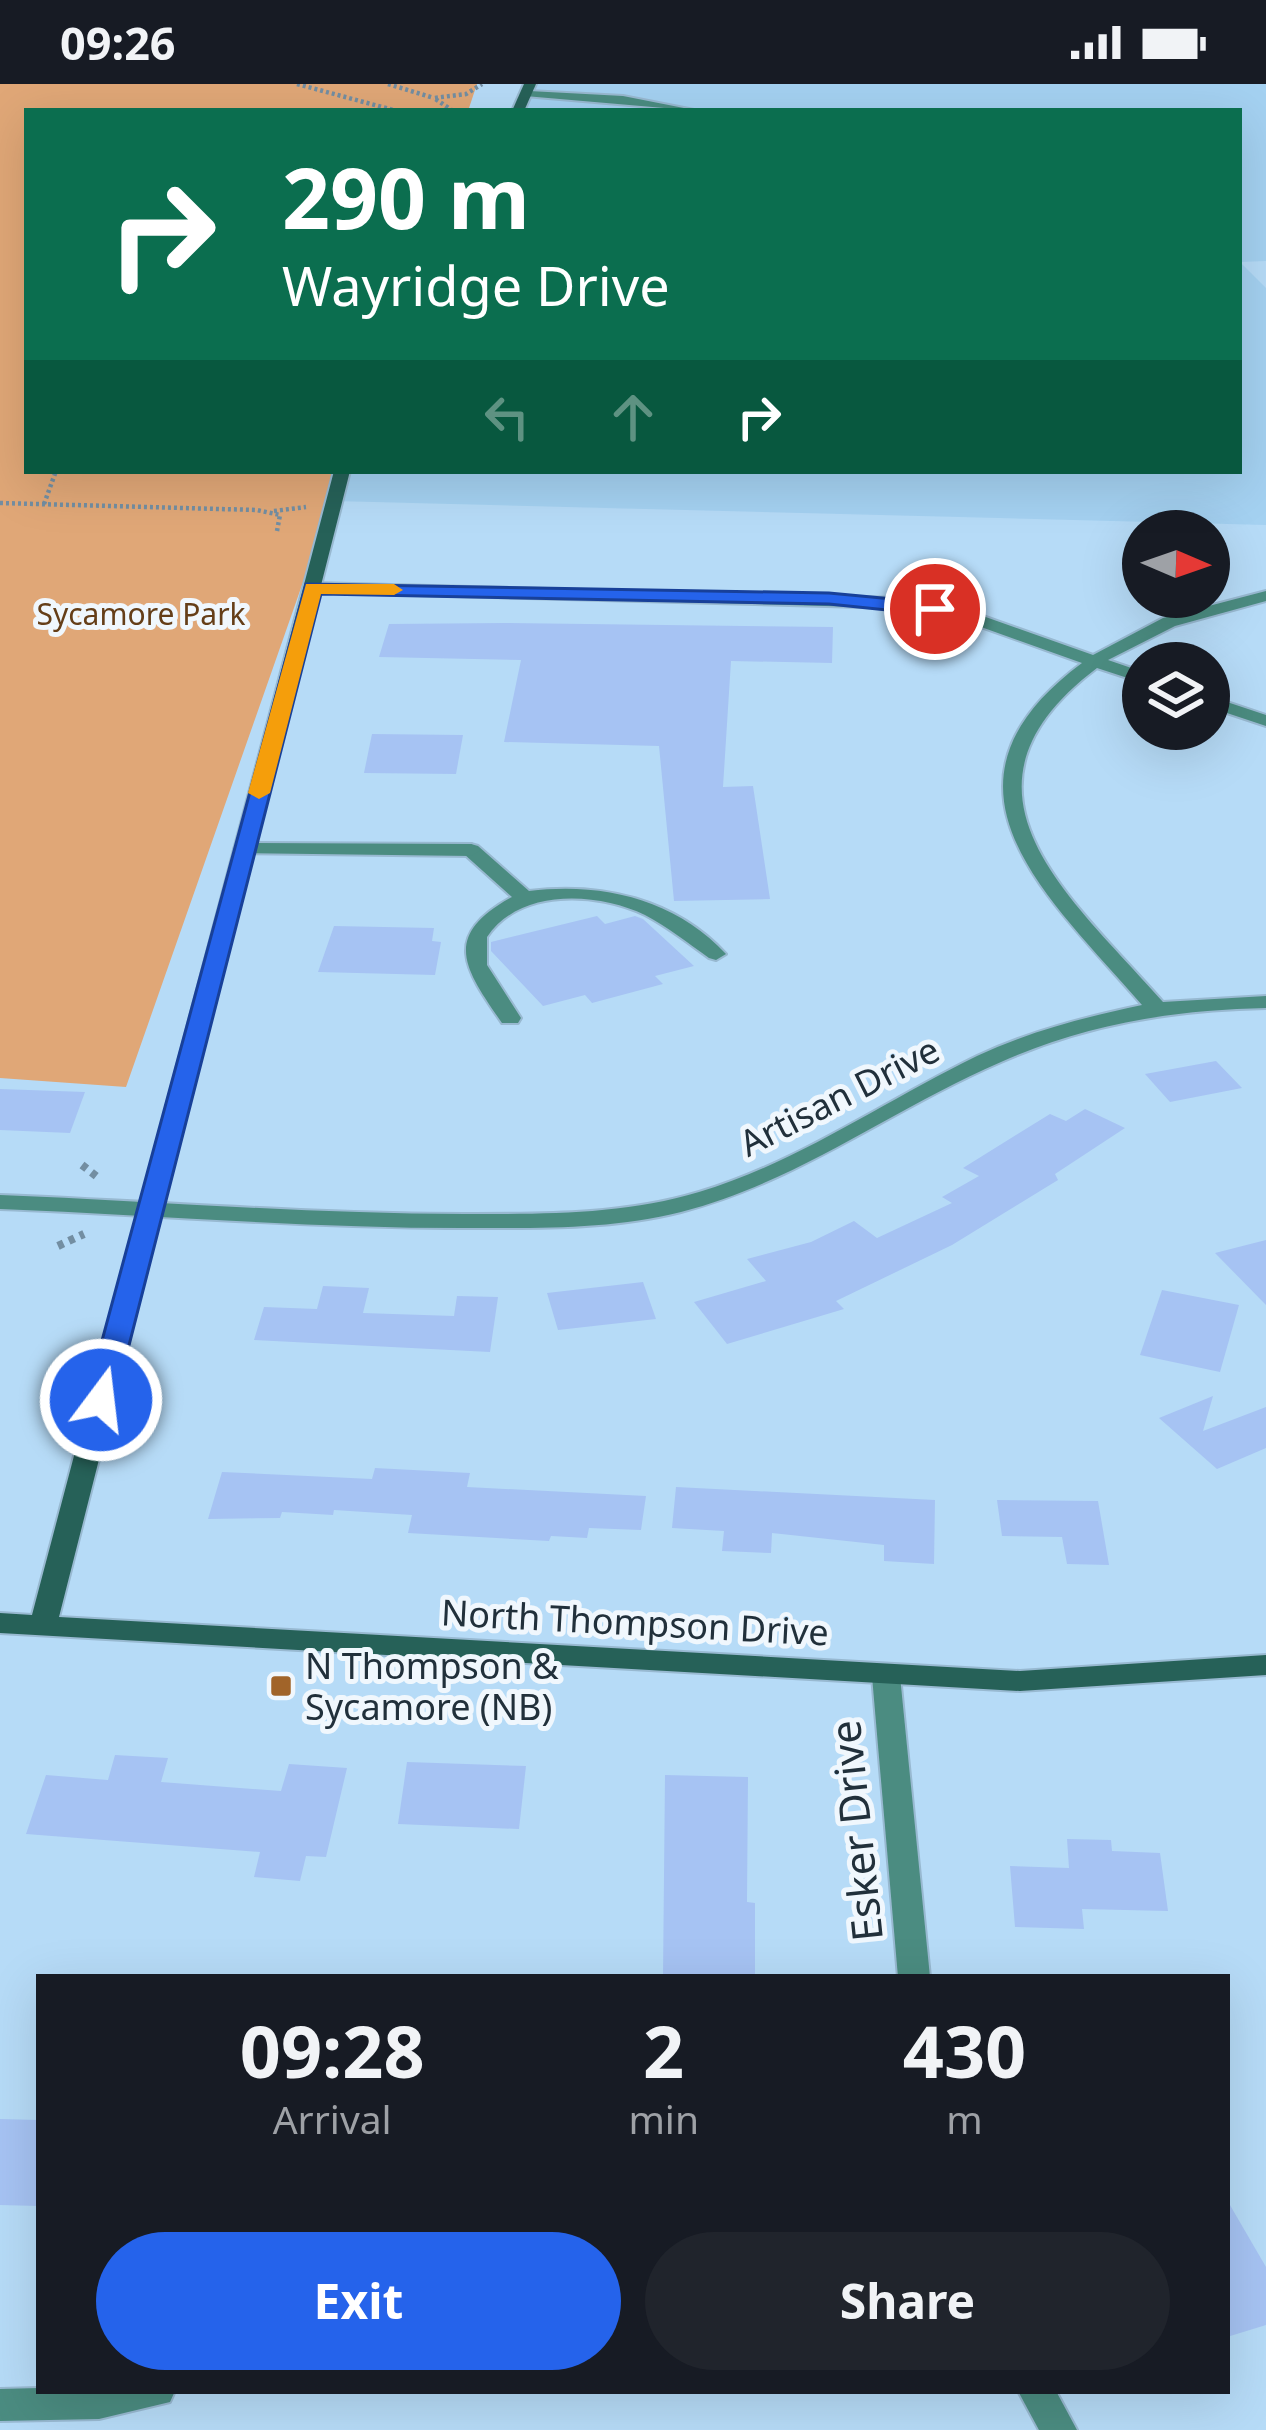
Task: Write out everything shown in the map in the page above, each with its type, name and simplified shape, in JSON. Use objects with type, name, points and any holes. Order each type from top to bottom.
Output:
[{"type":"street","points":[[530,89],[676,108]]},
{"type":"street","points":[[43,1626],[341,474]]},
{"type":"street","points":[[313,588],[863,600],[974,619],[1122,671]]},
{"type":"street","points":[[1156,1008],[1047,883],[1020,834],[1009,796],[1026,732],[1052,694],[1167,622],[1266,596]]},
{"type":"street","points":[[1230,708],[1266,721]]},
{"type":"street","points":[[244,849],[471,850],[525,898]]},
{"type":"street","points":[[510,1018],[476,969],[471,947],[479,927],[525,898],[578,893],[647,906],[670,916],[716,955]]},
{"type":"street","name":"Artisan Drive","points":[[0,1202],[399,1222],[584,1220],[669,1208],[818,1154],[954,1076],[1022,1044],[1081,1024],[1156,1008],[1207,1001],[1266,1002]]},
{"type":"street","name":"North Thompson Drive","points":[[0,1623],[1020,1681],[1266,1665]]},
{"type":"street","name":"Esker Drive","points":[[886,1676],[914,1974]]},
{"type":"street","points":[[0,2405],[99,2403],[142,2394]]},
{"type":"street","points":[[1038,2394],[1059,2430]]},
{"type":"path","points":[[297,84],[386,108]]},
{"type":"path","points":[[388,84],[434,98],[449,108]]},
{"type":"path","points":[[434,98],[466,94],[482,84]]},
{"type":"path","points":[[44,504],[55,474]]},
{"type":"path","points":[[0,503],[257,510],[280,515],[278,531]]},
{"type":"path","points":[[82,1166],[103,1181]]},
{"type":"path","points":[[58,1246],[89,1232]]},
{"type":"shaded area","points":[[530,84],[1266,84],[1266,261],[1242,262],[1242,108],[519,108]]},
{"type":"shaded area","points":[[1242,264],[1266,288],[1266,525],[1230,524],[1230,510],[1122,510],[1122,521],[335,501],[341,474],[1242,474]]},
{"type":"green space","name":"Sycamore Park","points":[[0,84],[477,84],[469,108],[24,108],[24,474],[341,474],[126,1087],[0,1078]]},
{"type":"building","points":[[389,624],[833,627],[832,663],[731,661],[723,787],[753,786],[770,899],[674,901],[659,746],[504,742],[521,660],[379,657]]},
{"type":"building","points":[[372,734],[463,735],[456,774],[364,773]]},
{"type":"building","points":[[597,916],[605,924],[635,916],[643,919],[694,966],[655,976],[663,984],[592,1003],[585,995],[543,1006],[491,951],[491,942]]},
{"type":"building","points":[[334,926],[434,928],[432,941],[441,942],[435,975],[318,972]]},
{"type":"building","points":[[1216,1061],[1242,1088],[1170,1102],[1145,1074]]},
{"type":"building","points":[[0,1089],[85,1092],[70,1133],[0,1130]]},
{"type":"building","points":[[1085,1109],[1125,1128],[1055,1174],[1058,1180],[952,1245],[836,1301],[844,1309],[727,1344],[694,1302],[766,1281],[747,1259],[811,1242],[854,1221],[877,1238],[952,1203],[942,1197],[979,1176],[963,1168],[1050,1114],[1066,1121]]},
{"type":"building","points":[[1266,1240],[1266,1305],[1215,1253]]},
{"type":"building","points":[[643,1282],[656,1319],[558,1330],[547,1293]]},
{"type":"building","points":[[323,1286],[369,1288],[363,1313],[454,1316],[457,1296],[498,1297],[490,1352],[254,1340],[264,1307],[317,1309]]},
{"type":"building","points":[[1162,1290],[1239,1305],[1220,1372],[1140,1355]]},
{"type":"building","points":[[1213,1396],[1203,1431],[1266,1407],[1266,1448],[1217,1469],[1159,1418]]},
{"type":"building","points":[[375,1468],[470,1473],[467,1487],[646,1496],[641,1530],[589,1528],[587,1538],[551,1536],[549,1541],[408,1533],[412,1515],[334,1510],[333,1515],[282,1512],[280,1518],[208,1519],[222,1472],[372,1479]]},
{"type":"building","points":[[676,1487],[935,1500],[934,1564],[884,1561],[884,1545],[772,1533],[771,1553],[722,1551],[724,1531],[672,1528]]},
{"type":"building","points":[[997,1500],[1098,1501],[1109,1565],[1067,1564],[1062,1537],[1002,1536]]},
{"type":"building","points":[[115,1755],[168,1758],[161,1782],[281,1791],[289,1764],[347,1768],[326,1857],[306,1856],[300,1881],[254,1877],[260,1852],[26,1834],[46,1775],[108,1780]]},
{"type":"building","points":[[407,1762],[526,1766],[519,1829],[398,1824]]},
{"type":"building","points":[[665,1775],[748,1777],[747,1902],[755,1903],[755,1974],[663,1974]]},
{"type":"building","points":[[1067,1839],[1111,1840],[1112,1851],[1160,1853],[1168,1911],[1082,1909],[1084,1929],[1015,1927],[1010,1866],[1069,1868]]},
{"type":"building","points":[[0,2119],[36,2120],[36,2206],[0,2205]]},
{"type":"building","points":[[1230,2205],[1266,2267],[1266,2325],[1230,2336]]},
{"type":"slow traffic","points":[[259,793],[313,588],[394,590]]},
{"type":"place","name":"N Thompson & Sycamore (NB)","points":[[281,1686]]},
{"type":"route","points":[[101,1400],[313,588],[829,598],[935,609]]}]
